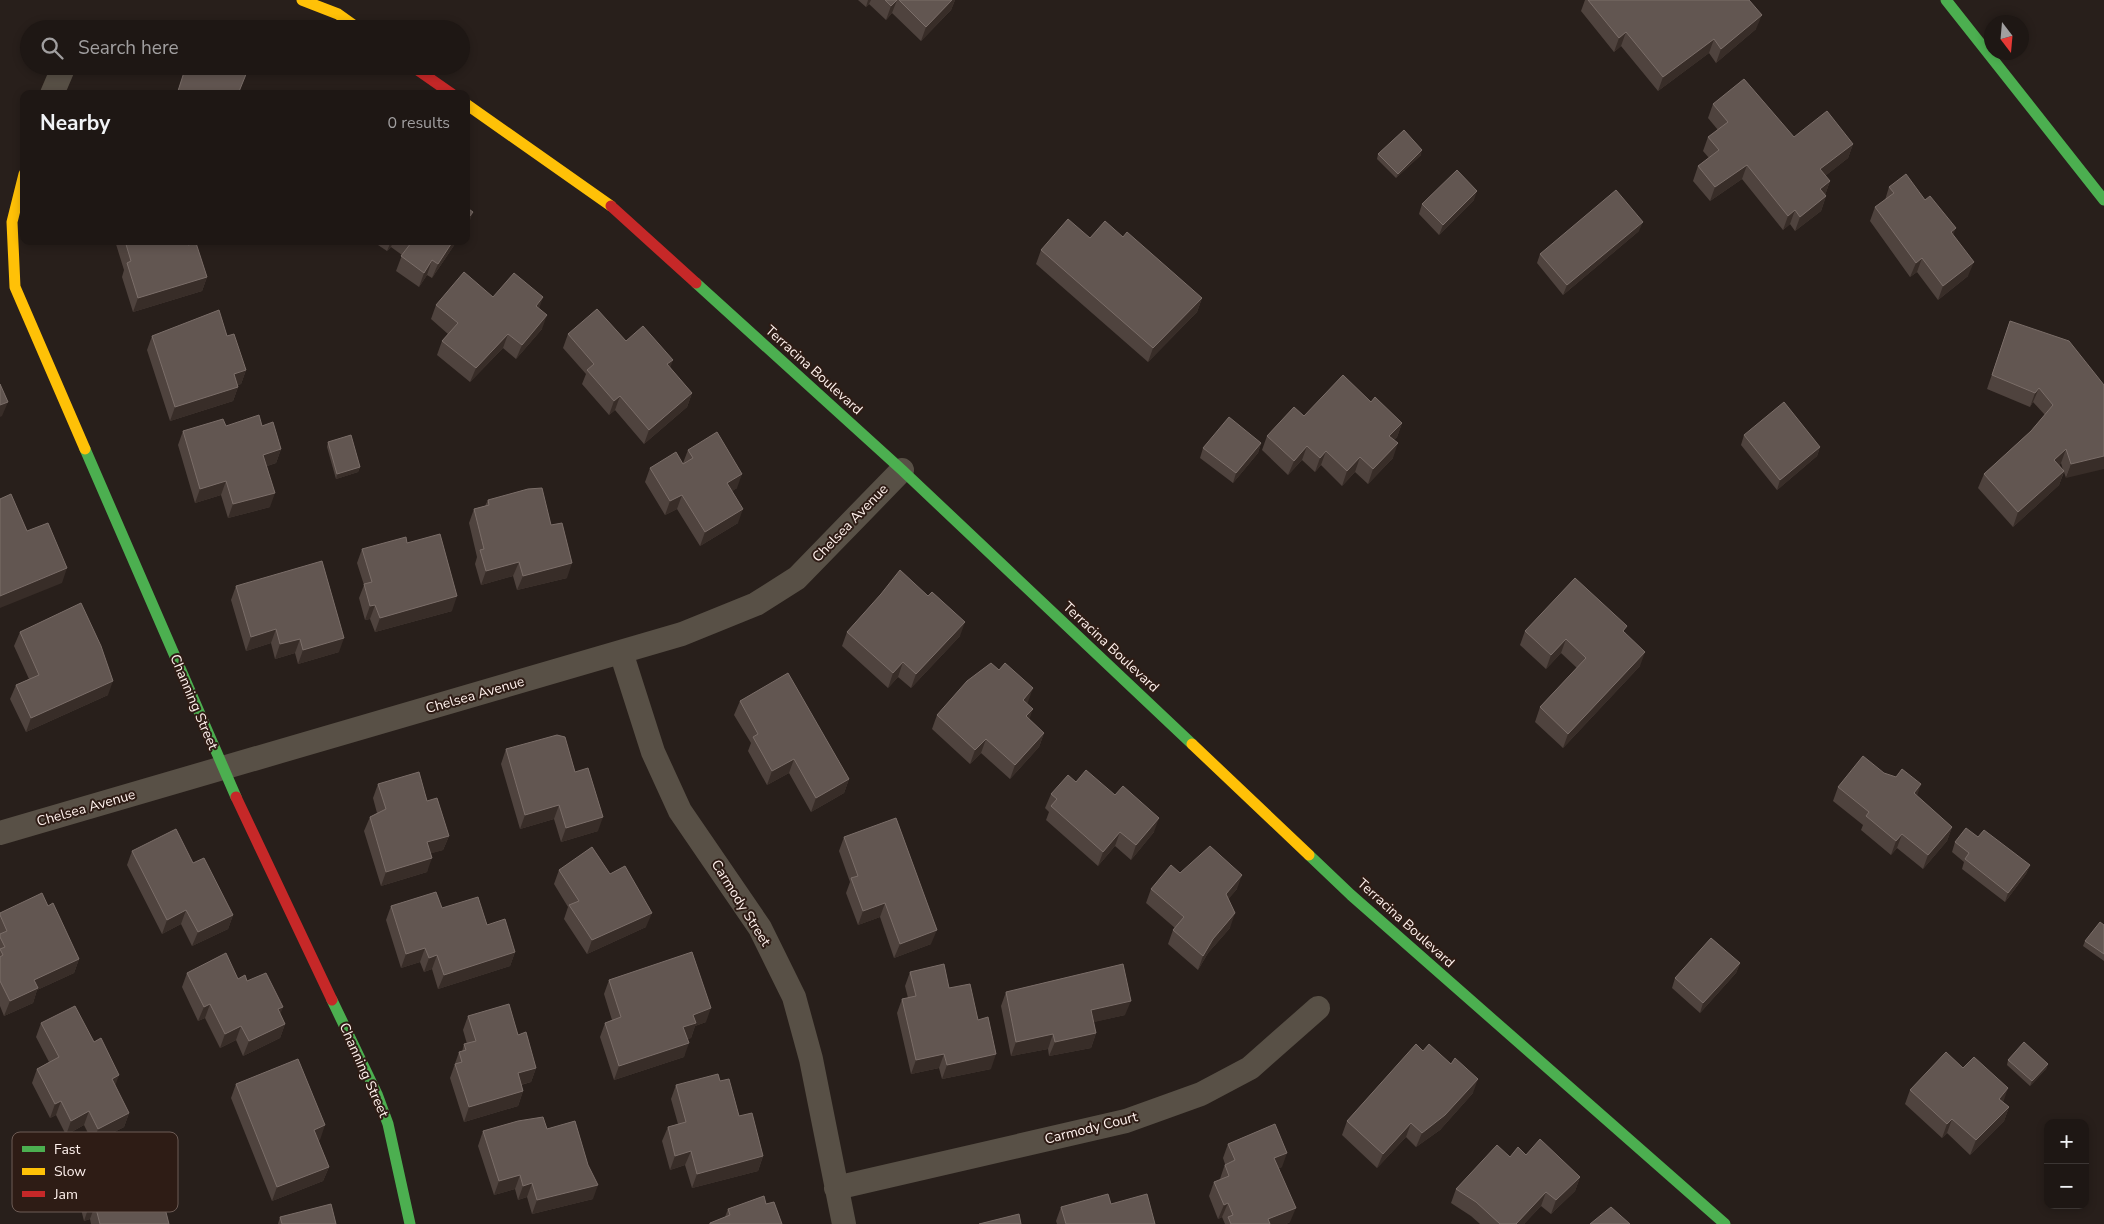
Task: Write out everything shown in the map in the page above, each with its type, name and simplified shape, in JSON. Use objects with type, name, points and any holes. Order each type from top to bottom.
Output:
[{"type":"main road","points":[[302,0],[338,14],[346,20]]},
{"type":"main road","points":[[1946,0],[2104,200]]},
{"type":"main road","points":[[425,75],[446,90]]},
{"type":"main road","name":"Terracina Boulevard","points":[[470,107],[604,200],[902,470],[1351,895],[1725,1224]]},
{"type":"main road","name":"Channing Street","points":[[20,190],[12,222],[15,287],[223,769],[377,1094],[388,1124],[410,1224]]},
{"type":"street","points":[[54,90],[60,75]]},
{"type":"street","name":"Chelsea Avenue","points":[[0,833],[692,630],[756,604],[797,578],[902,470]]},
{"type":"street","name":"Carmody Street","points":[[621,652],[653,752],[680,811],[760,928],[794,997],[810,1059],[844,1224]]},
{"type":"street","name":"Carmody Court","points":[[836,1188],[1126,1121],[1201,1094],[1250,1068],[1318,1008]]},
{"type":"building","points":[[885,0],[897,0],[891,6]]},
{"type":"building","points":[[899,0],[952,0],[926,27]]},
{"type":"building","points":[[1588,0],[1749,0],[1762,15],[1721,49],[1714,39],[1663,77],[1626,32],[1619,38]]},
{"type":"building","points":[[183,75],[246,75],[240,90],[178,90]]},
{"type":"building","points":[[1744,79],[1794,137],[1827,111],[1853,144],[1820,169],[1830,181],[1820,189],[1826,196],[1800,217],[1795,210],[1788,216],[1747,165],[1715,187],[1698,166],[1719,150],[1708,137],[1728,122],[1713,104]]},
{"type":"building","points":[[1404,130],[1422,150],[1398,174],[1378,154]]},
{"type":"building","points":[[1457,170],[1477,191],[1443,225],[1422,204]]},
{"type":"building","points":[[1906,174],[1925,200],[1930,196],[1956,228],[1951,232],[1974,262],[1943,286],[1922,258],[1916,263],[1875,207],[1894,193],[1889,187]]},
{"type":"building","points":[[1616,190],[1643,222],[1567,285],[1540,254]]},
{"type":"building","points":[[1068,219],[1090,238],[1105,221],[1123,237],[1127,232],[1202,298],[1153,348],[1041,250]]},
{"type":"building","points":[[126,245],[197,245],[207,277],[138,298],[127,263],[131,261]]},
{"type":"building","points":[[409,245],[450,245],[438,264],[432,260],[424,273],[401,256]]},
{"type":"building","points":[[464,272],[493,297],[514,273],[543,297],[536,306],[547,315],[522,345],[508,334],[476,368],[442,341],[458,323],[436,305]]},
{"type":"building","points":[[597,309],[626,341],[643,326],[673,360],[667,364],[692,393],[649,430],[620,396],[614,401],[587,370],[594,364],[568,334]]},
{"type":"building","points":[[219,310],[227,336],[234,334],[246,370],[234,374],[238,387],[175,407],[152,336]]},
{"type":"building","points":[[2010,321],[2069,341],[2104,385],[2104,456],[2071,464],[2066,449],[2054,460],[2064,471],[2018,512],[1984,474],[2031,431],[2053,405],[2039,388],[2035,393],[1992,375]]},
{"type":"building","points":[[1343,375],[1371,402],[1375,397],[1402,423],[1389,436],[1398,443],[1373,469],[1360,457],[1347,471],[1326,451],[1320,458],[1307,446],[1294,461],[1267,436],[1294,407],[1304,416]]},
{"type":"building","points":[[0,384],[8,402],[0,405]]},
{"type":"building","points":[[1784,402],[1820,447],[1780,480],[1744,435]]},
{"type":"building","points":[[259,415],[262,426],[273,422],[281,449],[263,455],[275,493],[233,504],[226,481],[200,489],[183,431],[223,419],[226,426]]},
{"type":"building","points":[[1229,417],[1261,443],[1236,473],[1203,448]]},
{"type":"building","points":[[717,432],[742,474],[727,483],[743,509],[705,532],[682,495],[670,501],[650,468],[676,452],[683,464],[693,458],[688,450]]},
{"type":"building","points":[[351,435],[360,467],[337,474],[328,442]]},
{"type":"building","points":[[542,488],[551,525],[562,523],[572,563],[523,576],[519,562],[486,571],[480,550],[484,549],[474,509],[489,505],[488,500],[528,489]]},
{"type":"building","points":[[11,494],[27,531],[48,523],[67,568],[0,596],[0,499]]},
{"type":"building","points":[[440,534],[457,596],[380,618],[375,605],[370,606],[364,584],[372,582],[362,549],[406,537],[407,543]]},
{"type":"building","points":[[322,561],[344,638],[303,650],[300,639],[280,644],[276,629],[251,637],[236,586]]},
{"type":"building","points":[[900,570],[928,596],[932,592],[965,622],[916,674],[903,662],[893,673],[847,632]]},
{"type":"building","points":[[1575,578],[1627,626],[1623,631],[1645,652],[1568,734],[1540,707],[1586,658],[1566,639],[1551,655],[1525,631]]},
{"type":"building","points":[[81,603],[101,646],[113,681],[31,718],[16,685],[39,675],[20,632]]},
{"type":"building","points":[[991,663],[999,670],[1005,663],[1033,688],[1023,700],[1033,709],[1026,716],[1044,733],[1015,765],[986,739],[975,750],[937,715],[967,681]]},
{"type":"building","points":[[788,673],[849,779],[816,798],[794,759],[772,771],[753,737],[758,734],[740,701]]},
{"type":"building","points":[[557,735],[565,737],[575,772],[588,768],[603,817],[566,828],[559,805],[525,815],[506,749]]},
{"type":"building","points":[[1863,756],[1884,773],[1896,777],[1902,769],[1921,784],[1914,793],[1952,827],[1928,855],[1902,834],[1896,841],[1866,816],[1869,812],[1838,787]]},
{"type":"building","points":[[1086,770],[1115,795],[1123,786],[1159,818],[1136,845],[1120,832],[1103,852],[1051,806],[1057,799],[1051,794],[1068,775],[1076,782]]},
{"type":"building","points":[[419,772],[427,801],[437,798],[449,836],[427,842],[432,858],[386,872],[370,817],[386,809],[378,784]]},
{"type":"building","points":[[896,818],[937,930],[900,944],[885,903],[863,911],[851,878],[858,876],[844,837]]},
{"type":"building","points":[[1966,828],[1978,837],[1984,830],[2030,865],[2008,893],[1965,859],[1969,853],[1955,842]]},
{"type":"building","points":[[176,829],[193,863],[204,858],[233,915],[198,932],[186,910],[167,920],[132,851]]},
{"type":"building","points":[[1210,846],[1242,875],[1226,894],[1235,913],[1213,939],[1203,956],[1173,930],[1184,917],[1151,889],[1171,865],[1180,873]]},
{"type":"building","points":[[592,847],[610,874],[625,866],[652,913],[592,940],[569,905],[579,901],[559,870]]},
{"type":"building","points":[[436,892],[442,908],[478,897],[487,925],[505,919],[515,952],[444,975],[437,955],[429,958],[425,948],[406,954],[391,906]]},
{"type":"building","points":[[42,893],[48,906],[53,903],[79,959],[34,980],[38,988],[10,1001],[0,981],[0,957],[3,955],[0,949],[5,947],[0,934],[7,931],[0,913]]},
{"type":"building","points":[[2100,922],[2104,925],[2104,954],[2085,941]]},
{"type":"building","points":[[1711,938],[1740,963],[1703,1003],[1675,978]]},
{"type":"building","points":[[692,952],[711,1008],[693,1015],[696,1023],[683,1027],[689,1043],[619,1066],[605,1023],[621,1017],[609,980]]},
{"type":"building","points":[[226,953],[238,979],[245,975],[247,981],[266,973],[283,1007],[278,1009],[285,1024],[249,1041],[241,1026],[225,1034],[210,1004],[204,1007],[187,973]]},
{"type":"building","points":[[944,964],[949,988],[970,984],[978,1020],[988,1017],[996,1054],[947,1065],[944,1054],[916,1060],[902,999],[916,996],[910,972]]},
{"type":"building","points":[[1123,964],[1131,1001],[1091,1010],[1096,1033],[1055,1042],[1053,1034],[1016,1042],[1006,992]]},
{"type":"building","points":[[509,1004],[518,1035],[526,1032],[536,1068],[518,1073],[523,1091],[469,1107],[455,1064],[462,1062],[459,1052],[466,1050],[464,1044],[476,1041],[468,1016]]},
{"type":"building","points":[[75,1006],[94,1042],[101,1038],[119,1075],[112,1079],[129,1113],[98,1129],[89,1111],[71,1121],[61,1101],[55,1104],[37,1069],[59,1057],[41,1023]]},
{"type":"building","points":[[2024,1042],[2048,1064],[2032,1081],[2008,1060]]},
{"type":"building","points":[[1416,1044],[1423,1051],[1429,1044],[1451,1064],[1455,1058],[1478,1079],[1445,1115],[1422,1133],[1411,1123],[1383,1154],[1347,1121]]},
{"type":"building","points":[[1946,1052],[1963,1068],[1974,1057],[2008,1088],[1999,1099],[2009,1107],[1976,1140],[1952,1119],[1947,1124],[1910,1090]]},
{"type":"building","points":[[298,1059],[325,1125],[314,1130],[329,1167],[277,1187],[236,1084]]},
{"type":"building","points":[[718,1074],[720,1081],[729,1079],[739,1116],[752,1113],[763,1156],[697,1174],[691,1151],[675,1156],[668,1127],[686,1122],[676,1085]]},
{"type":"building","points":[[543,1117],[547,1129],[575,1121],[588,1165],[598,1185],[537,1200],[532,1183],[523,1186],[520,1175],[499,1181],[483,1131],[518,1121]]},
{"type":"building","points":[[1275,1124],[1287,1153],[1274,1158],[1296,1208],[1268,1219],[1270,1224],[1231,1224],[1228,1217],[1233,1215],[1228,1203],[1224,1205],[1214,1182],[1229,1176],[1225,1165],[1235,1160],[1228,1144]]},
{"type":"building","points":[[1540,1139],[1580,1177],[1556,1200],[1546,1192],[1516,1224],[1500,1224],[1476,1202],[1456,1189],[1497,1145],[1510,1157],[1518,1147],[1526,1155]]},
{"type":"building","points":[[1108,1194],[1111,1204],[1147,1194],[1155,1224],[1066,1224],[1061,1207]]},
{"type":"building","points":[[764,1196],[766,1204],[774,1202],[782,1224],[710,1224],[730,1215],[728,1209]]},
{"type":"building","points":[[331,1204],[336,1224],[282,1224],[280,1217]]},
{"type":"building","points":[[1611,1207],[1630,1224],[1590,1224]]},
{"type":"building","points":[[97,1212],[166,1212],[169,1224],[100,1224]]},
{"type":"building","points":[[1019,1214],[1021,1224],[979,1224]]},
{"type":"traffic: fast","points":[[1946,0],[2104,200]]},
{"type":"traffic: fast","points":[[696,283],[902,470],[1192,744]]},
{"type":"traffic: fast","points":[[85,449],[236,797]]},
{"type":"traffic: fast","points":[[1309,855],[1351,895],[1725,1224]]},
{"type":"traffic: fast","points":[[332,1000],[377,1094],[388,1124],[410,1224]]},
{"type":"traffic: slow","points":[[302,0],[338,14],[346,20]]},
{"type":"traffic: slow","points":[[470,107],[611,206]]},
{"type":"traffic: slow","points":[[20,190],[12,222],[15,287],[85,449]]},
{"type":"traffic: slow","points":[[1192,744],[1309,855]]},
{"type":"traffic: jam","points":[[425,75],[446,90]]},
{"type":"traffic: jam","points":[[611,206],[696,283]]},
{"type":"traffic: jam","points":[[236,797],[332,1000]]}]
